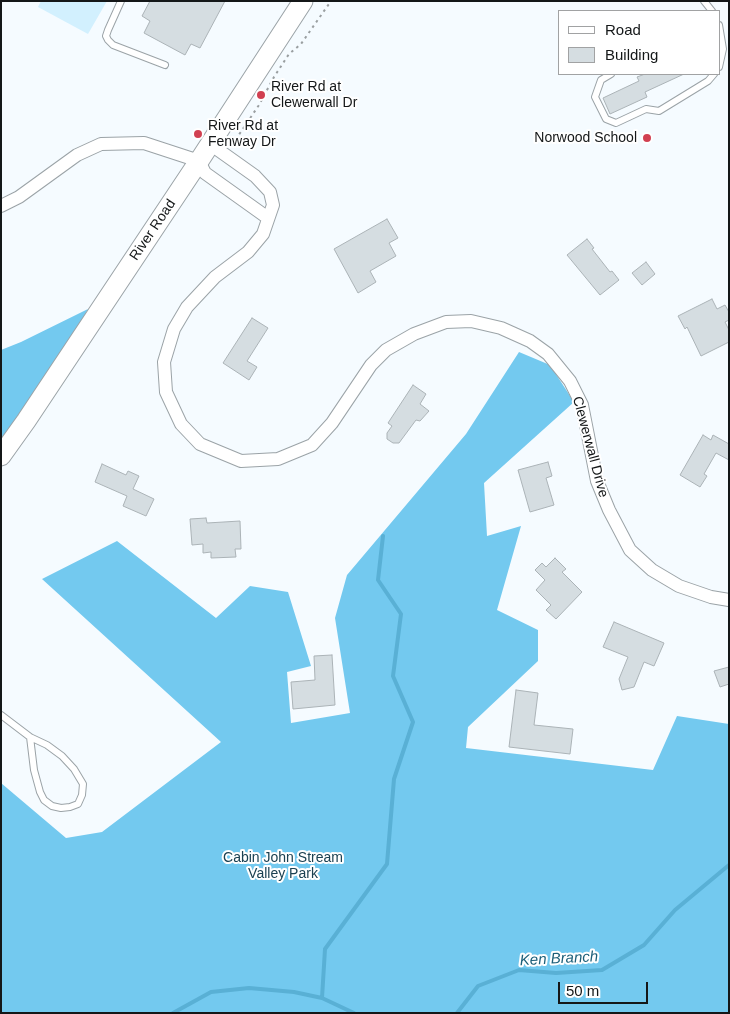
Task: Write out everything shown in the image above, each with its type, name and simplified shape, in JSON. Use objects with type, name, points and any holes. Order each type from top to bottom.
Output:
[{"type":"main road","name":"River Road","points":[[1,456],[199,161],[218,149],[303,1]]},
{"type":"street","points":[[1,206],[19,197],[77,154],[101,144],[144,143],[199,161],[205,173],[268,218]]},
{"type":"street","name":"Clewerwall Drive","points":[[218,149],[255,176],[270,192],[273,205],[263,234],[248,252],[215,277],[187,307],[174,329],[164,362],[166,392],[181,424],[200,444],[241,461],[278,460],[312,444],[332,423],[371,365],[386,350],[414,334],[446,322],[471,321],[501,328],[530,341],[548,354],[570,380],[582,405],[597,481],[609,510],[630,550],[652,570],[679,586],[711,597],[729,600]]},
{"type":"lane","points":[[121,1],[108,30],[106,36],[108,40],[113,45],[165,64]]},
{"type":"lane","points":[[720,34],[723,49],[720,62]]},
{"type":"lane","points":[[609,75],[601,80],[595,97],[606,119],[616,123],[646,109],[659,111],[708,81],[713,75]]},
{"type":"lane","points":[[1,715],[62,756],[74,769],[83,784],[82,795],[78,804],[61,808],[52,806],[44,800],[34,770],[30,736]]},
{"type":"path","points":[[218,149],[259,105],[274,77],[290,54],[301,44],[331,1]]},
{"type":"shaded area","points":[[41,1],[107,1],[88,34],[38,7]]},
{"type":"green space","points":[[88,309],[26,421],[1,456],[1,350]]},
{"type":"green space","name":"Cabin John Stream Valley Park","points":[[519,352],[550,365],[574,402],[484,483],[487,536],[521,526],[497,610],[538,630],[538,661],[468,727],[466,748],[653,770],[677,716],[729,724],[729,1013],[1,1013],[1,783],[66,838],[102,832],[221,742],[42,579],[117,541],[216,618],[250,586],[288,592],[311,666],[287,672],[291,723],[350,713],[335,618],[347,575],[466,434]]},
{"type":"building","points":[[150,1],[225,1],[200,48],[191,44],[185,55],[144,33],[150,21],[142,16]]},
{"type":"building","name":"Norwood School","points":[[642,75],[682,75],[645,92],[647,97],[610,114],[603,98],[639,81],[637,77]]},
{"type":"building","points":[[387,219],[398,238],[389,243],[396,256],[370,271],[376,282],[358,293],[334,249]]},
{"type":"building","points":[[587,239],[594,248],[592,249],[610,272],[612,271],[619,280],[600,295],[567,255]]},
{"type":"building","points":[[646,262],[655,274],[642,285],[632,273]]},
{"type":"building","points":[[712,299],[717,309],[725,305],[729,312],[729,320],[725,322],[729,330],[729,342],[701,356],[687,327],[685,329],[678,316]]},
{"type":"building","points":[[252,318],[268,328],[247,361],[257,367],[249,380],[223,363]]},
{"type":"building","points":[[413,385],[426,394],[420,404],[429,411],[420,421],[416,420],[399,443],[393,443],[387,439],[387,433],[392,426],[388,423]]},
{"type":"building","points":[[703,435],[711,440],[713,435],[729,444],[729,460],[716,453],[704,474],[707,476],[700,487],[680,475]]},
{"type":"building","points":[[548,462],[552,476],[546,478],[554,505],[530,512],[518,470]]},
{"type":"building","points":[[102,464],[126,475],[128,471],[139,476],[133,489],[154,499],[146,516],[123,506],[127,496],[95,482]]},
{"type":"building","points":[[206,518],[207,523],[240,521],[241,549],[235,549],[236,557],[211,558],[211,552],[203,553],[203,544],[192,545],[190,519]]},
{"type":"building","points":[[555,558],[566,569],[562,572],[582,592],[556,619],[546,610],[551,605],[536,590],[545,580],[535,570],[542,563],[546,567]]},
{"type":"building","points":[[614,622],[664,643],[654,666],[644,662],[634,687],[622,690],[619,679],[628,657],[603,647]]},
{"type":"building","points":[[332,655],[335,705],[293,709],[291,682],[315,680],[314,656]]},
{"type":"building","points":[[729,667],[729,684],[720,687],[714,671]]},
{"type":"building","points":[[516,690],[538,693],[534,725],[573,729],[570,754],[509,747]]},
{"type":"waterway","points":[[322,998],[325,949],[387,864],[394,779],[413,722],[393,676],[401,614],[378,580],[383,536]]},
{"type":"waterway","name":"Ken Branch","points":[[457,1013],[478,986],[519,970],[556,973],[602,970],[644,945],[675,910],[729,865]]},
{"type":"waterway","points":[[173,1013],[211,992],[249,988],[294,992],[322,998],[354,1013]]},
{"type":"place","name":"River Rd at Clewerwall Dr","points":[[261,95]]},
{"type":"place","name":"River Rd at Fenway Dr","points":[[198,134]]},
{"type":"place","name":"Norwood School","points":[[647,138]]}]
